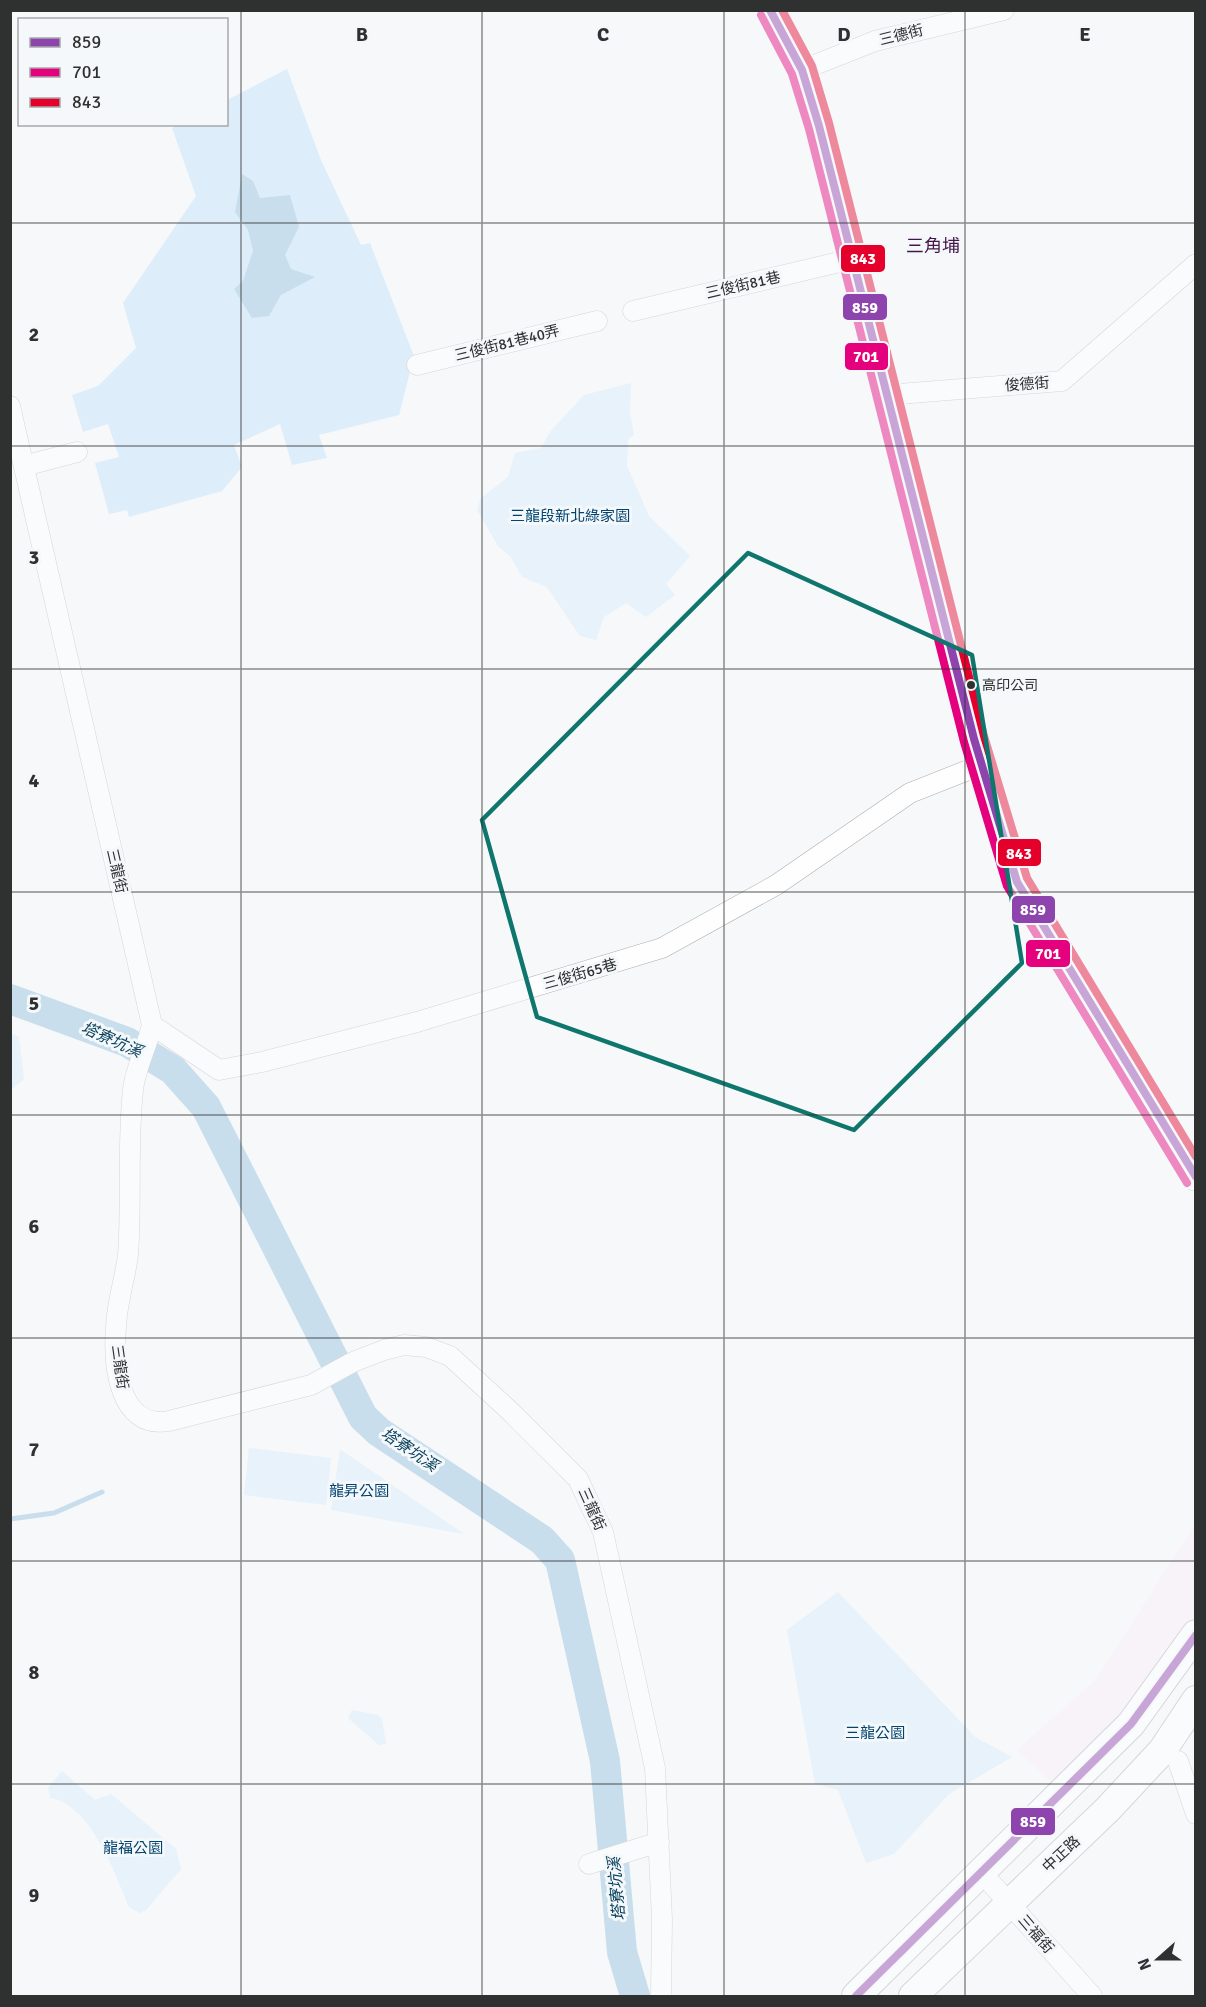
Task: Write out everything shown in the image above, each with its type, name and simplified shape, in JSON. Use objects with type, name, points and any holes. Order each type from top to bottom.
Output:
[{"type":"main road","points":[[856,1996],[1131,1724],[1196,1634]]},
{"type":"main road","name":"中正路","points":[[913,1996],[1108,1809],[1178,1756],[1196,1700]]},
{"type":"main road","points":[[1131,1724],[1178,1756]]},
{"type":"street","points":[[770,10],[802,70],[981,765],[1017,882],[1196,1178]]},
{"type":"street","name":"三德街","points":[[802,70],[875,41],[1004,10]]},
{"type":"street","name":"三俊街81巷","points":[[633,311],[852,259]]},
{"type":"street","name":"俊德街","points":[[886,395],[1062,381],[1196,264]]},
{"type":"street","name":"三俊街81巷40弄","points":[[417,365],[597,321]]},
{"type":"street","name":"三龍街","points":[[10,406],[151,1030],[133,1089],[128,1256],[116,1327],[115,1355],[126,1401],[138,1416],[154,1424],[311,1385],[353,1362],[404,1345],[426,1347],[450,1356],[511,1412],[578,1479],[603,1532],[655,1768],[659,1842],[661,1996]]},
{"type":"street","points":[[24,466],[77,452]]},
{"type":"street","name":"三俊街65巷","points":[[151,1030],[219,1070],[262,1062],[417,1022],[622,962],[689,936],[776,885],[910,793],[981,765]]},
{"type":"street","points":[[1178,1756],[1196,1814]]},
{"type":"street","points":[[589,1864],[659,1842]]},
{"type":"street","name":"三福街","points":[[981,1872],[1092,1996]]},
{"type":"highlighted area","points":[[748,553],[972,655],[1022,963],[854,1130],[537,1017],[482,820]]},
{"type":"shaded area","points":[[287,69],[321,160],[361,245],[370,243],[414,356],[399,415],[319,435],[327,458],[292,465],[280,424],[234,445],[242,467],[222,491],[129,517],[127,510],[109,514],[95,463],[119,457],[108,424],[83,432],[72,395],[98,386],[136,348],[123,303],[196,196],[172,128],[177,126],[228,126],[228,99]]},
{"type":"shaded area","points":[[242,174],[253,181],[260,198],[290,195],[299,227],[285,255],[291,269],[315,277],[281,295],[269,316],[252,318],[234,289],[243,281],[253,251],[248,230],[235,212]]},
{"type":"shaded area","points":[[1195,1524],[1195,1626],[1060,1790],[1017,1750],[1096,1680]]},
{"type":"green space","name":"三龍段新北綠家園","points":[[631,383],[630,413],[634,435],[628,439],[627,466],[649,516],[690,556],[666,584],[675,595],[646,617],[626,603],[604,617],[596,640],[580,636],[547,587],[522,577],[511,557],[498,546],[477,510],[481,498],[508,477],[515,453],[541,448],[550,432],[584,395]]},
{"type":"green space","points":[[11,1034],[19,1037],[24,1079],[11,1090]]},
{"type":"green space","points":[[249,1448],[331,1458],[326,1505],[244,1495]]},
{"type":"green space","name":"龍昇公園","points":[[340,1450],[350,1456],[464,1534],[331,1510]]},
{"type":"green space","name":"三龍公園","points":[[838,1592],[975,1737],[1012,1757],[949,1794],[894,1854],[866,1863],[838,1790],[815,1784],[787,1630]]},
{"type":"green space","points":[[352,1710],[378,1715],[382,1719],[386,1744],[379,1745],[348,1718]]},
{"type":"green space","name":"龍福公園","points":[[62,1771],[95,1800],[111,1794],[176,1849],[181,1869],[146,1910],[140,1913],[129,1907],[109,1860],[89,1826],[64,1803],[50,1798],[48,1788]]},
{"type":"waterway","name":"塔寮坑溪","points":[[10,999],[127,1042],[173,1070],[206,1107],[363,1417],[379,1432],[542,1540],[560,1560],[605,1761],[622,1952],[635,1996]]},
{"type":"waterway","points":[[10,1519],[54,1513],[102,1492]]},
{"type":"transit line","name":"859","points":[[770,10],[802,70],[819,126],[974,739],[1017,882],[1196,1177]]},
{"type":"transit line","name":"843","points":[[782,10],[812,66],[829,123],[984,736],[1027,878],[1196,1157]]},
{"type":"transit line","name":"701","points":[[761,15],[792,74],[809,129],[964,742],[1007,886],[1187,1183]]},
{"type":"transit line","name":"859","points":[[856,1996],[1131,1724],[1196,1635]]},
{"type":"place","name":"高印公司","points":[[971,685]]},
{"type":"district","name":"三角埔","points":[[933,246]]}]
